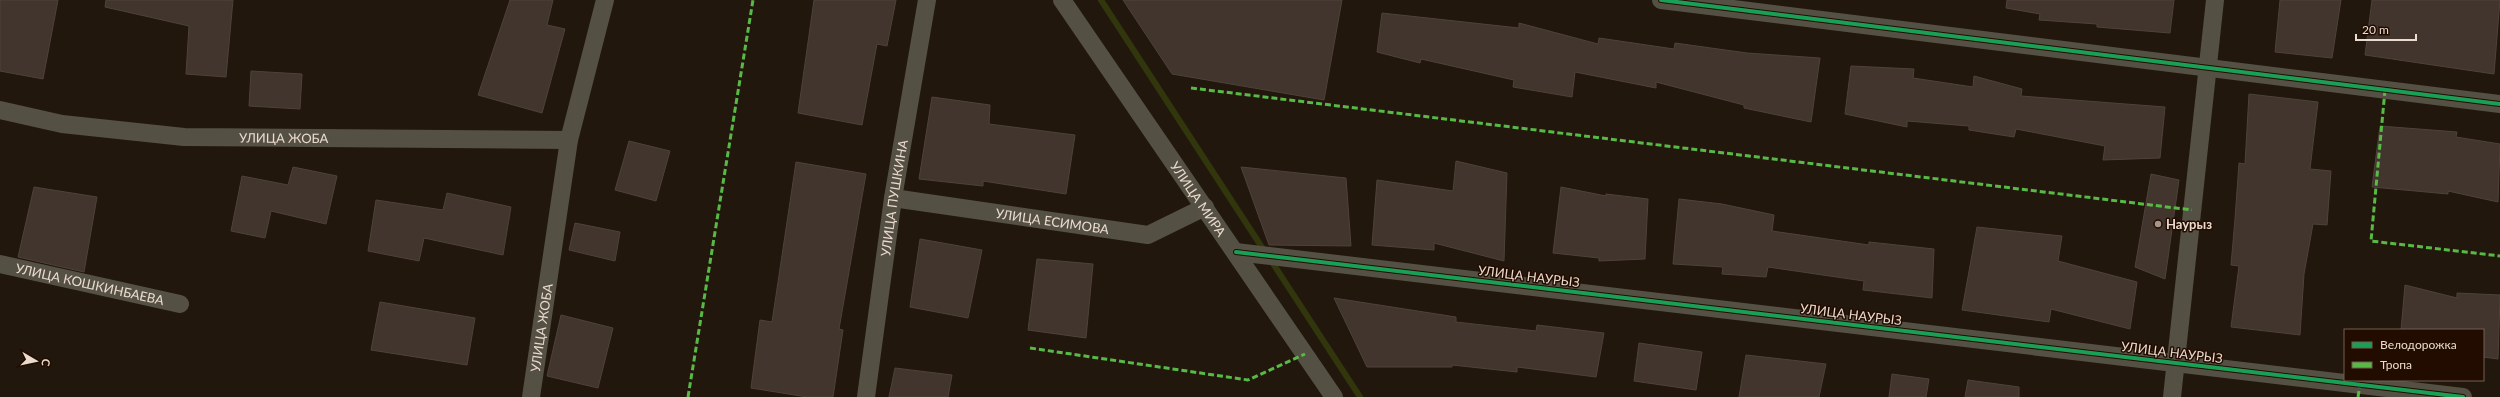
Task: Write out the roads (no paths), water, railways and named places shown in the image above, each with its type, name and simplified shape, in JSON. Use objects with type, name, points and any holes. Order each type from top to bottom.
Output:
[{"type":"street","name":"УЛИЦА ЖОБА","points":[[531,397],[570,140],[605,0]]},
{"type":"street","name":"УЛИЦА ПУШКИНА","points":[[866,397],[893,198],[927,0]]},
{"type":"street","name":"УЛИЦА МИРА","points":[[1062,0],[1334,397]]},
{"type":"street","points":[[1661,0],[2206,69],[2500,104]]},
{"type":"street","points":[[2172,397],[2206,69],[2215,0]]},
{"type":"street","name":"УЛИЦА ЖОБА","points":[[0,110],[62,124],[184,137],[570,140]]},
{"type":"street","name":"УЛИЦА ЕСИМОВА","points":[[893,198],[1148,235],[1205,207]]},
{"type":"street","name":"УЛИЦА НАУРЫЗ","points":[[1236,252],[2464,397]]},
{"type":"street","name":"УЛИЦА КОШКИНБАЕВА","points":[[0,264],[180,304]]},
{"type":"waterway","points":[[1101,0],[1265,252]]},
{"type":"waterway","points":[[1270,259],[1360,397]]},
{"type":"place","name":"Наурыз","points":[[2158,224]]}]
